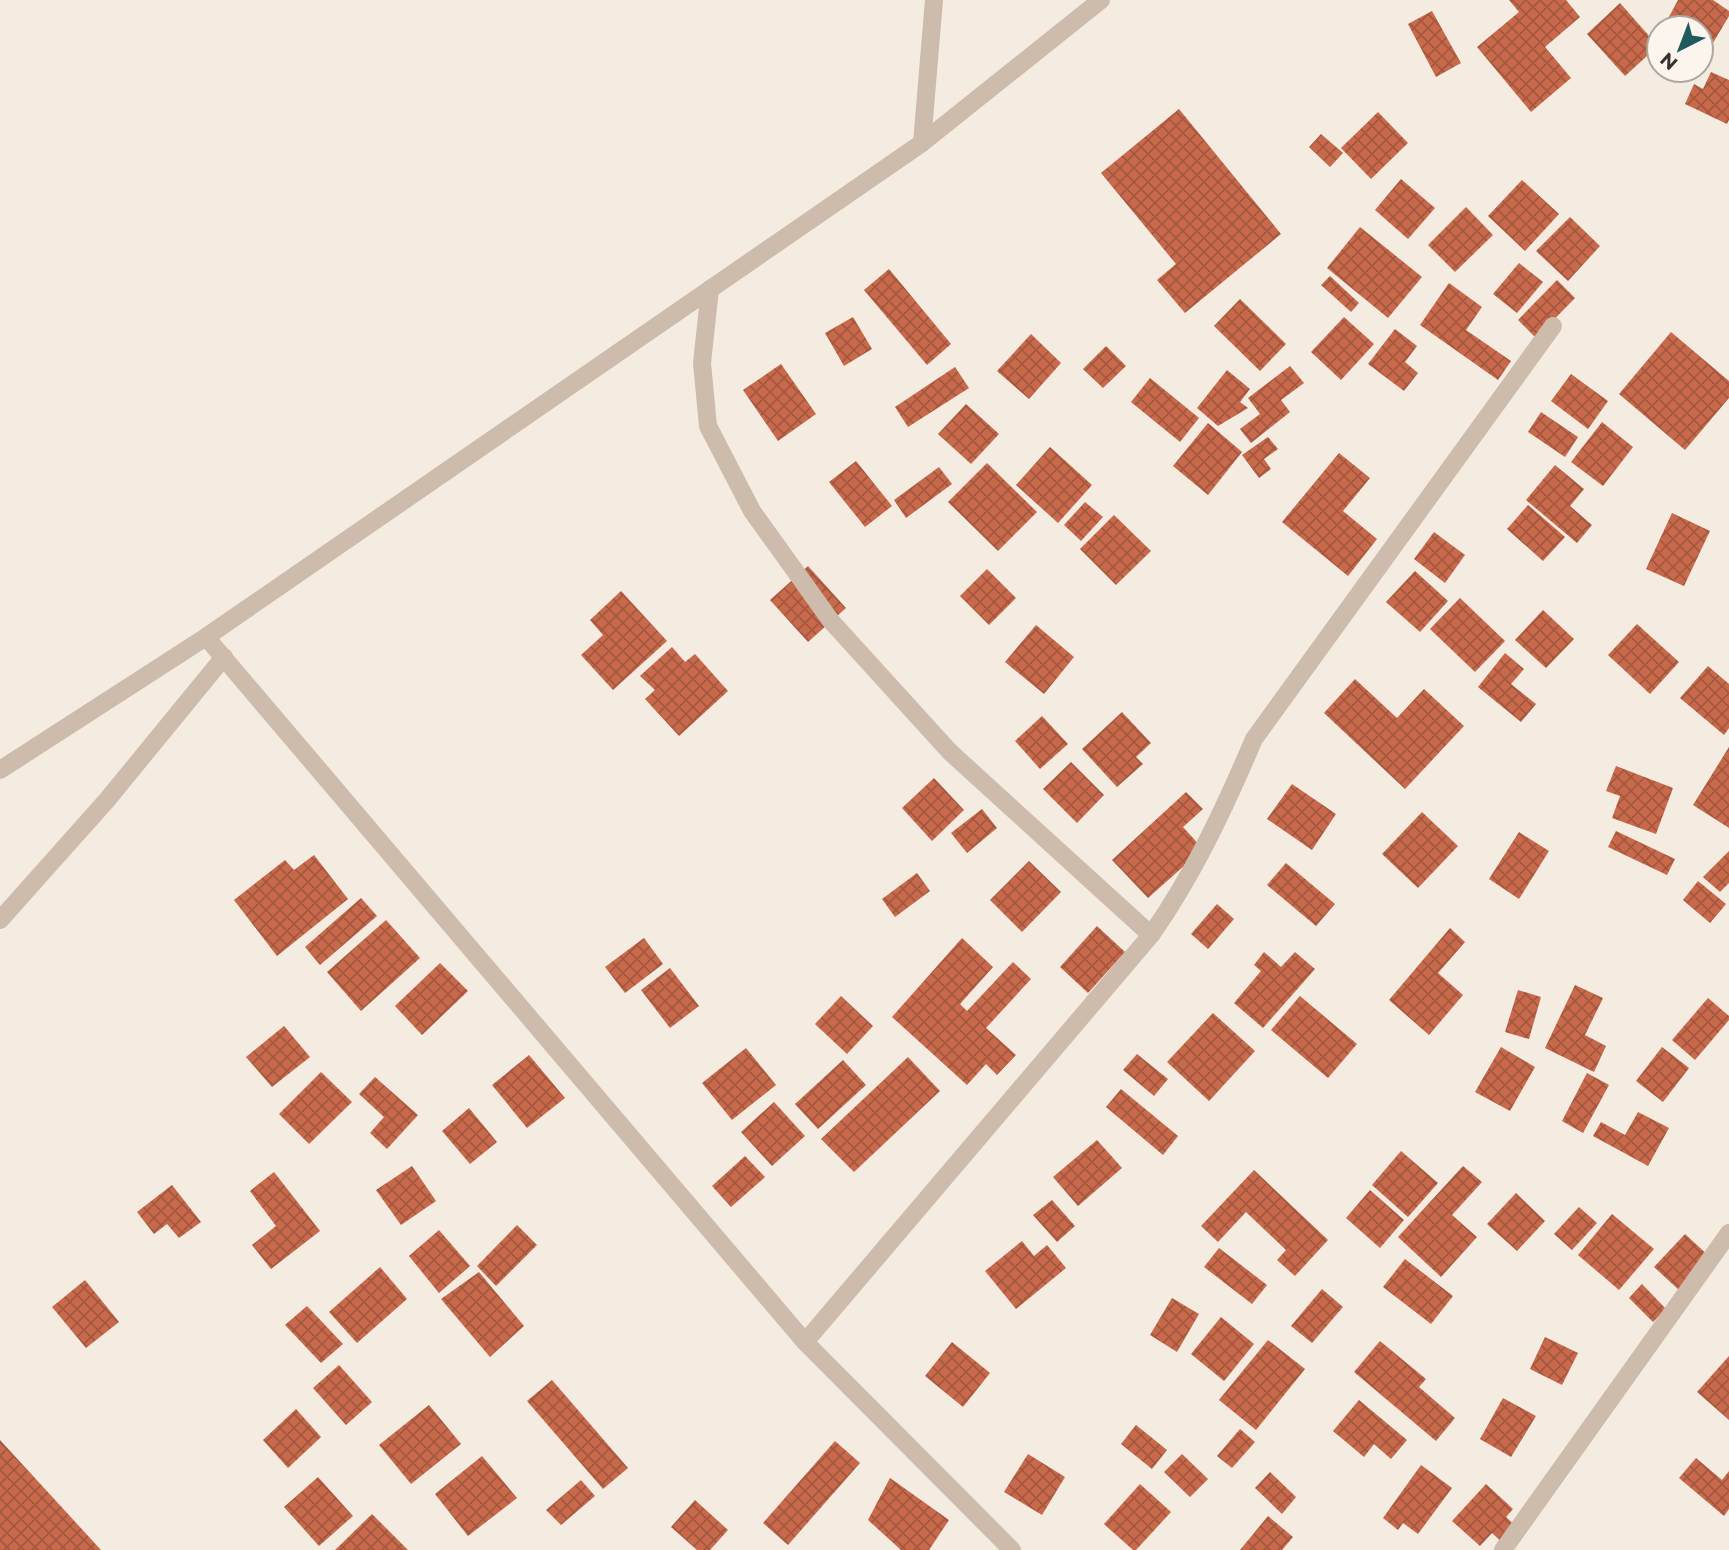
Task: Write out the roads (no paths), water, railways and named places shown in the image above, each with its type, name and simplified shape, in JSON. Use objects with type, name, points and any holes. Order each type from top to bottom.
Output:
[{"type":"street","points":[[922,143],[934,0]]},
{"type":"street","points":[[0,770],[206,637],[922,143],[1101,0]]},
{"type":"street","points":[[710,289],[702,363],[708,426],[752,511],[831,621],[950,752],[1152,935]]},
{"type":"street","points":[[805,1342],[1152,935],[1177,899],[1225,806],[1254,739],[1553,326]]},
{"type":"street","points":[[206,637],[805,1342],[1012,1550]]},
{"type":"street","points":[[0,920],[107,800],[224,657]]},
{"type":"street","points":[[1503,1550],[1729,1233]]}]
